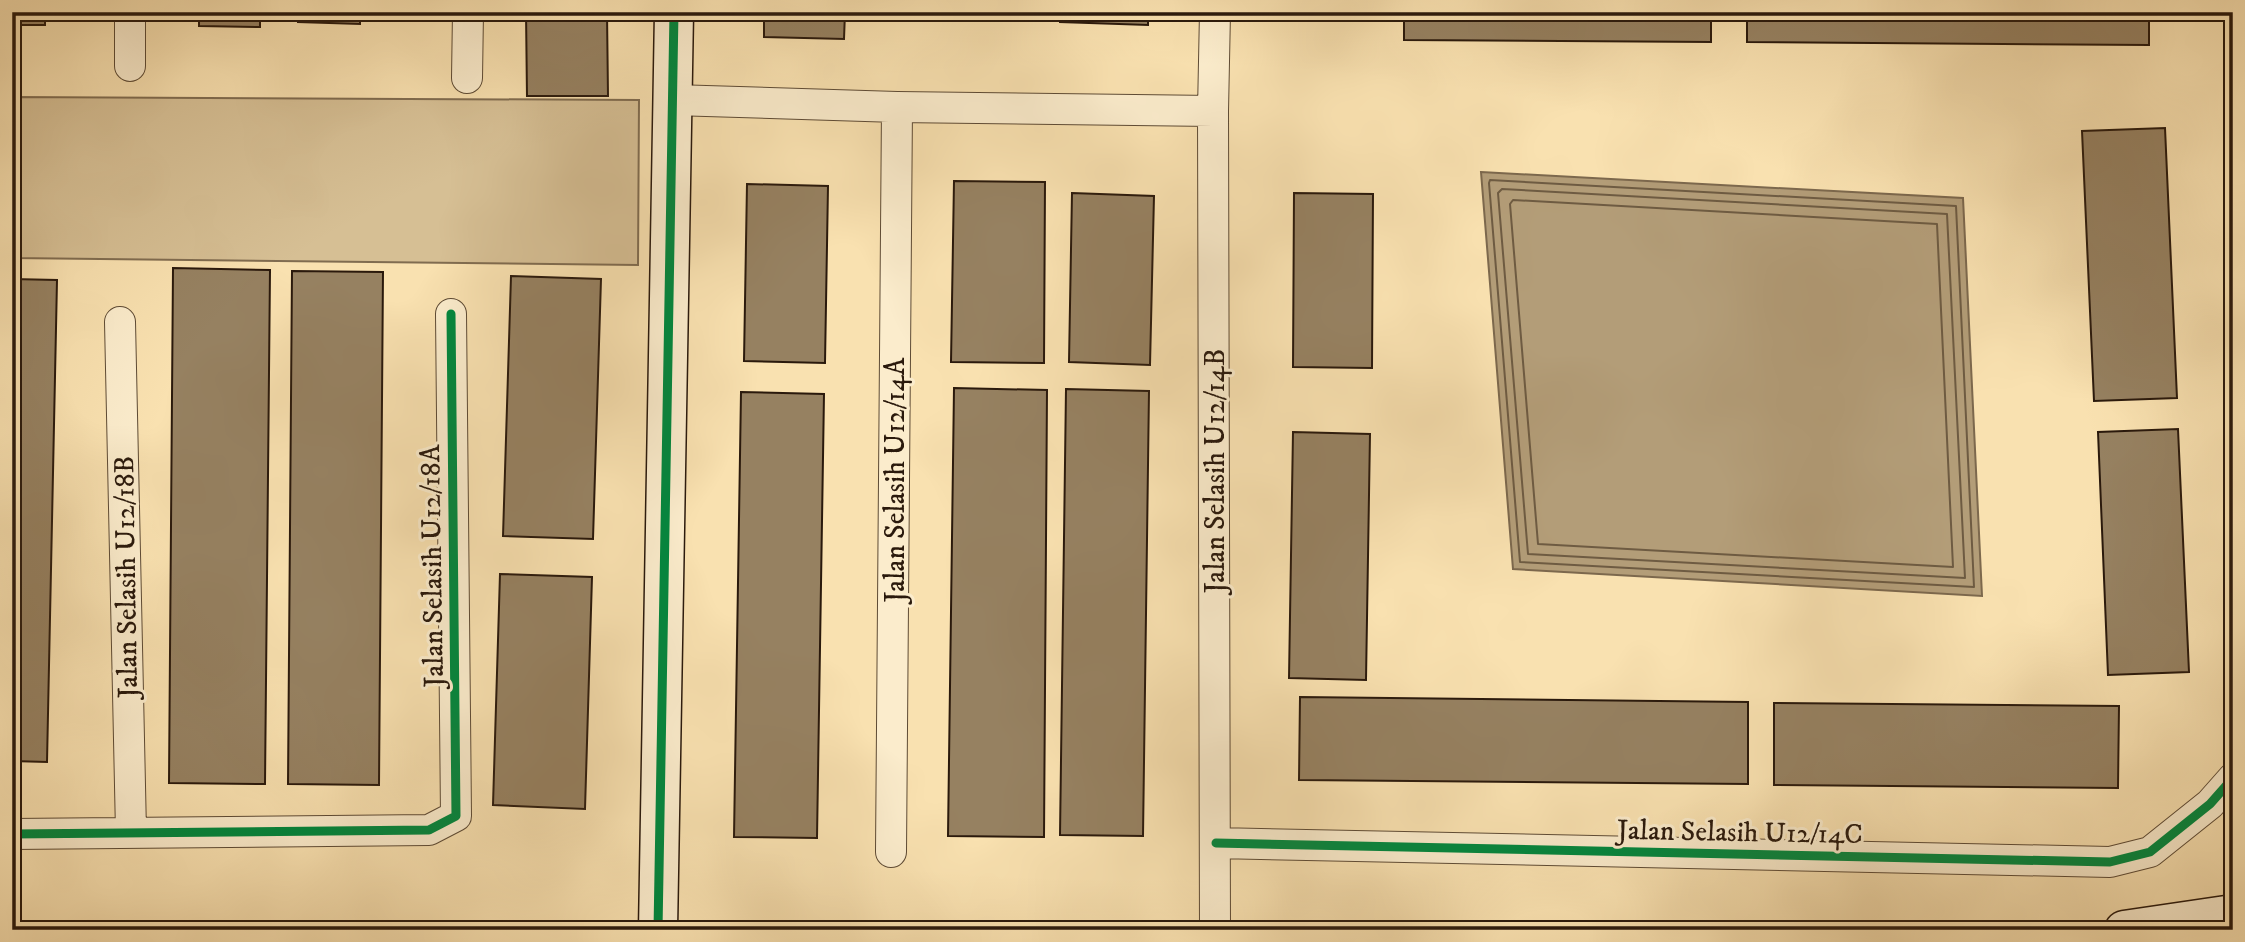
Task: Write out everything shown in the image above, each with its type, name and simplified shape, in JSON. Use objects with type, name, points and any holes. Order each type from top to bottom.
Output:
[{"type":"street","points":[[130,12],[130,66]]},
{"type":"street","points":[[467,78],[468,12]]},
{"type":"street","points":[[658,930],[674,12]]},
{"type":"street","name":"Jalan Selasih U12/14B","points":[[1215,12],[1215,930]]},
{"type":"street","points":[[673,100],[897,107],[1213,111]]},
{"type":"street","name":"Jalan Selasih U12/14A","points":[[891,852],[897,107]]},
{"type":"street","name":"Jalan Selasih U12/18A","points":[[131,832],[429,830],[456,816],[451,314]]},
{"type":"street","name":"Jalan Selasih U12/18B","points":[[120,322],[131,832]]},
{"type":"street","name":"Jalan Selasih U12/14C","points":[[1216,843],[2110,862],[2150,852],[2210,804],[2233,778]]},
{"type":"street","points":[[12,834],[131,832]]},
{"type":"street","points":[[2124,930],[2233,916],[2231,930]]},
{"type":"shaded area","points":[[12,97],[639,100],[638,265],[12,258]]},
{"type":"water","points":[[1481,172],[1963,198],[1982,596],[1513,569]]},
{"type":"building","points":[[12,12],[45,12],[45,25],[12,25]]},
{"type":"building","points":[[199,12],[260,12],[260,27],[199,26]]},
{"type":"building","points":[[298,12],[360,12],[360,24],[298,22]]},
{"type":"building","points":[[526,12],[607,12],[608,96],[527,96]]},
{"type":"building","points":[[764,12],[845,12],[844,39],[764,37]]},
{"type":"building","points":[[951,12],[1042,12],[1042,19],[951,18]]},
{"type":"building","points":[[1060,12],[1148,12],[1148,25],[1060,22]]},
{"type":"building","points":[[1404,12],[1711,12],[1711,42],[1404,40]]},
{"type":"building","points":[[1747,12],[2149,12],[2149,45],[1747,42]]},
{"type":"building","points":[[2165,128],[2177,398],[2094,401],[2082,131]]},
{"type":"building","points":[[954,181],[1045,182],[1044,363],[951,362]]},
{"type":"building","points":[[747,184],[828,186],[825,363],[744,361]]},
{"type":"building","points":[[1072,193],[1154,196],[1150,365],[1069,362]]},
{"type":"building","points":[[1294,193],[1373,194],[1372,368],[1293,367]]},
{"type":"building","points":[[173,268],[270,270],[265,784],[169,783]]},
{"type":"building","points":[[292,271],[383,272],[379,785],[288,784]]},
{"type":"building","points":[[511,276],[601,279],[593,539],[503,536]]},
{"type":"building","points":[[12,279],[57,280],[47,762],[12,761]]},
{"type":"building","points":[[954,388],[1047,390],[1044,837],[948,836]]},
{"type":"building","points":[[1066,389],[1149,391],[1143,836],[1060,835]]},
{"type":"building","points":[[741,392],[824,394],[817,838],[734,837]]},
{"type":"building","points":[[2178,429],[2189,672],[2108,675],[2098,432]]},
{"type":"building","points":[[1293,432],[1370,434],[1366,680],[1289,678]]},
{"type":"building","points":[[500,574],[592,577],[585,809],[493,805]]},
{"type":"building","points":[[1300,697],[1748,702],[1748,784],[1299,780]]},
{"type":"building","points":[[1774,703],[2119,706],[2118,788],[1774,785]]},
{"type":"cycle path","points":[[658,930],[674,12]]},
{"type":"cycle path","points":[[12,834],[429,830],[456,816],[451,314]]},
{"type":"cycle path","points":[[1216,843],[2110,862],[2150,852],[2210,804],[2233,778]]}]
